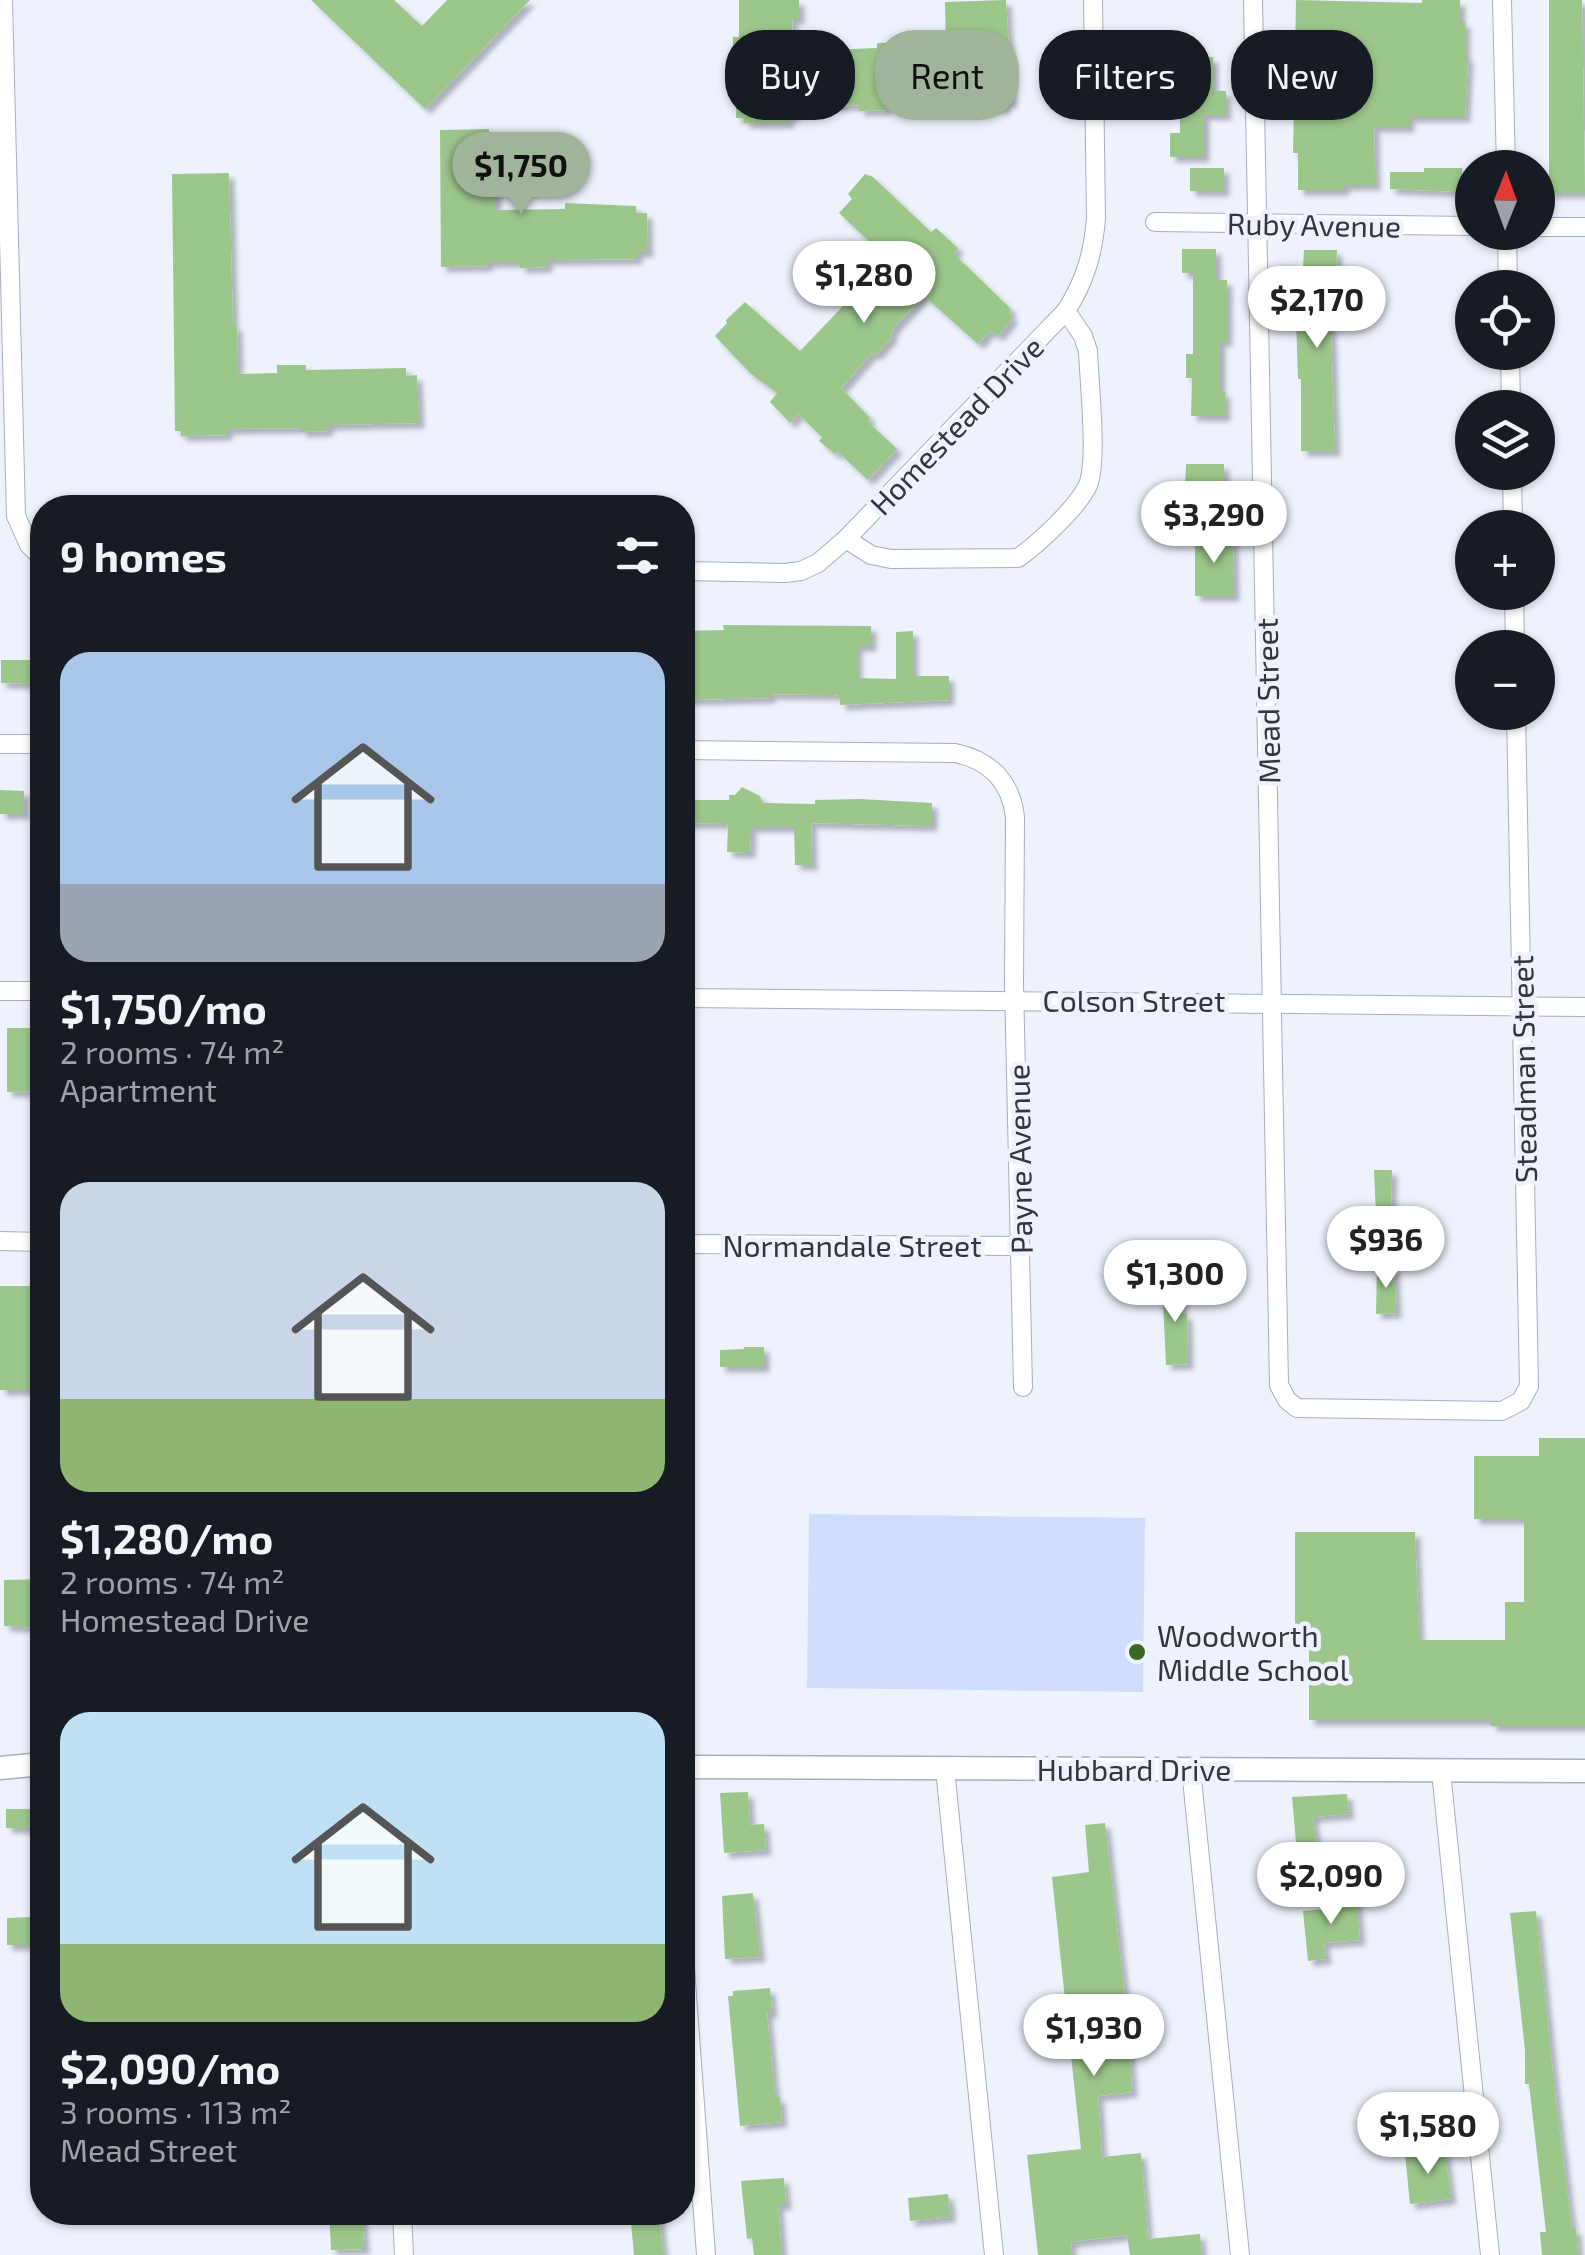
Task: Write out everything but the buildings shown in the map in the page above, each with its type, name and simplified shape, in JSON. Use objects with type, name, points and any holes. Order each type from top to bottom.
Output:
[{"type":"street","points":[[3,0],[16,516],[30,546]]},
{"type":"street","name":"Homestead Drive","points":[[695,572],[784,573],[818,563],[846,540],[1066,311],[1088,269],[1096,219],[1092,0]]},
{"type":"street","name":"Mead Street","points":[[1253,0],[1279,1385],[1287,1400],[1304,1410],[1502,1411]]},
{"type":"street","points":[[1502,0],[1506,150]]},
{"type":"street","name":"Ruby Avenue","points":[[1155,222],[1455,226]]},
{"type":"street","points":[[1555,227],[1585,227]]},
{"type":"street","name":"Homestead Drive","points":[[846,540],[871,555],[891,559],[1018,558],[1031,549],[1080,496],[1091,472],[1088,352],[1083,336],[1066,311]]},
{"type":"street","name":"Steadman Street","points":[[1502,1411],[1522,1401],[1530,1378],[1516,730]]},
{"type":"street","points":[[0,744],[30,744]]},
{"type":"street","name":"Payne Avenue","points":[[695,750],[955,753],[983,762],[1002,780],[1014,805],[1024,1386]]},
{"type":"street","points":[[0,991],[30,992]]},
{"type":"street","name":"Colson Street","points":[[695,998],[1585,1007]]},
{"type":"street","points":[[0,1242],[30,1242]]},
{"type":"street","name":"Normandale Street","points":[[695,1244],[1021,1246]]},
{"type":"street","points":[[0,1768],[30,1765]]},
{"type":"street","name":"Hubbard Drive","points":[[695,1767],[1585,1772]]},
{"type":"street","points":[[945,1768],[994,2255]]},
{"type":"street","points":[[1191,1770],[1240,2255]]},
{"type":"street","points":[[1440,1771],[1490,2255]]},
{"type":"street","points":[[695,2105],[706,2255]]},
{"type":"street","points":[[403,2225],[404,2255]]},
{"type":"shaded area","points":[[809,1514],[1145,1518],[1143,1692],[807,1688]]},
{"type":"place","name":"Woodworth Middle School","points":[[1137,1652]]}]
